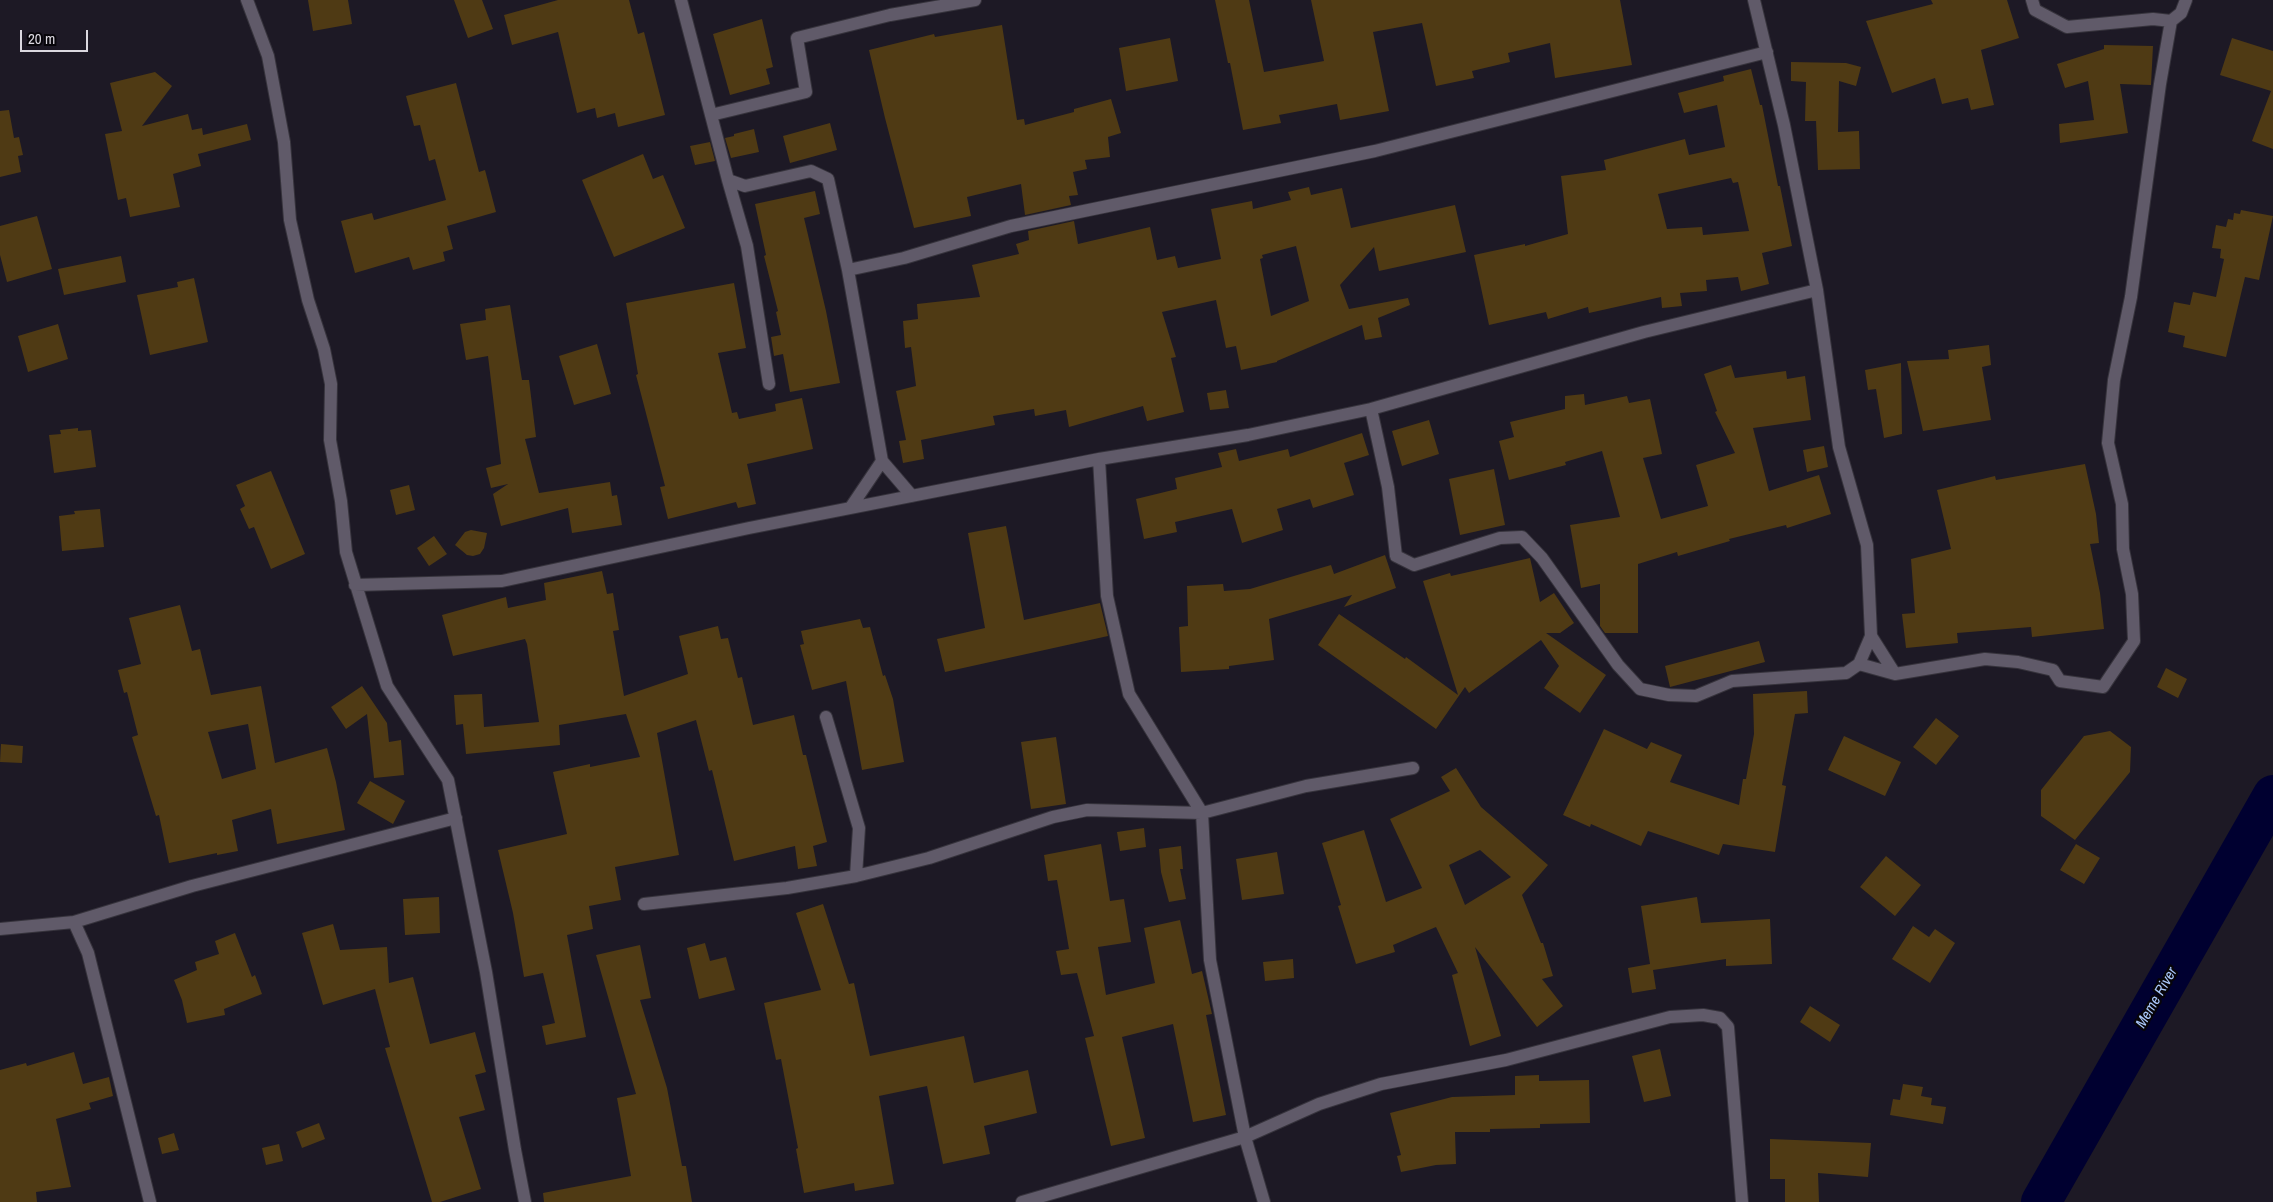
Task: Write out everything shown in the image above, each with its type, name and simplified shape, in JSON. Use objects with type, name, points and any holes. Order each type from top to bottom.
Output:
[{"type":"street","points":[[247,0],[268,56],[284,142],[290,220],[308,300],[328,366],[331,384],[330,440],[341,501],[346,552],[387,686],[448,780],[486,972],[525,1202]]},
{"type":"street","points":[[681,0],[747,246],[769,384]]},
{"type":"street","points":[[711,115],[806,92],[797,38],[890,15],[975,0]]},
{"type":"street","points":[[1371,409],[1388,486],[1396,556],[1414,565],[1500,538],[1522,537],[1542,558],[1618,665],[1640,689],[1669,695],[1696,696],[1732,681],[1846,673],[1859,664],[1871,636],[1867,545],[1839,447],[1817,290],[1767,52],[1754,0]]},
{"type":"street","points":[[2032,0],[2035,10],[2067,27],[2153,18],[2171,21]]},
{"type":"street","points":[[1859,664],[1895,674],[1985,658],[2018,662],[2053,670],[2060,681],[2103,686],[2134,641],[2132,594],[2123,549],[2122,504],[2108,443],[2114,380],[2130,297],[2160,84],[2171,21],[2181,13],[2186,0]]},
{"type":"street","points":[[848,270],[904,258],[1011,226],[1160,197],[1394,147],[1767,52]]},
{"type":"street","points":[[728,180],[745,186],[811,171],[828,179],[848,270],[882,461],[912,496]]},
{"type":"street","points":[[355,585],[502,580],[851,507],[1099,459],[1248,435],[1371,409],[1644,332],[1817,290]]},
{"type":"street","points":[[1099,459],[1107,596],[1129,694],[1202,813],[1210,960],[1245,1137],[1264,1202]]},
{"type":"street","points":[[851,507],[882,461]]},
{"type":"street","points":[[1871,636],[1895,674]]},
{"type":"street","points":[[826,717],[858,828],[856,876]]},
{"type":"street","points":[[644,904],[787,888],[856,876],[929,858],[1053,817],[1087,810],[1124,809],[1202,813],[1306,786],[1413,768]]},
{"type":"street","points":[[0,929],[74,922],[192,886],[456,818]]},
{"type":"street","points":[[74,922],[88,953],[150,1202]]},
{"type":"street","points":[[1022,1202],[1245,1137],[1319,1104],[1381,1084],[1506,1060],[1670,1017],[1704,1015],[1720,1018],[1728,1027],[1742,1202]]},
{"type":"building","points":[[308,0],[348,0],[352,24],[313,31]]},
{"type":"building","points":[[454,0],[482,0],[493,29],[468,38]]},
{"type":"building","points":[[558,0],[629,0],[638,34],[644,32],[665,115],[618,127],[615,113],[597,118],[595,108],[577,113],[558,32],[512,45],[504,15]]},
{"type":"building","points":[[1215,0],[1249,0],[1264,72],[1324,61],[1311,0],[1620,0],[1632,65],[1555,78],[1550,43],[1508,53],[1510,62],[1472,71],[1474,78],[1436,86],[1422,23],[1373,32],[1389,111],[1340,120],[1337,104],[1279,115],[1281,123],[1243,130]]},
{"type":"building","points":[[1931,0],[2007,0],[2019,38],[1981,50],[1994,105],[1971,110],[1968,98],[1942,104],[1935,78],[1892,93],[1866,21],[1933,4]]},
{"type":"building","points":[[762,19],[773,67],[766,69],[770,84],[730,95],[713,34]]},
{"type":"building","points":[[1002,25],[1017,120],[1024,119],[1025,125],[1074,112],[1074,109],[1111,99],[1121,133],[1108,137],[1110,157],[1085,160],[1087,169],[1073,172],[1078,195],[1069,196],[1071,205],[1025,215],[1021,184],[967,197],[971,216],[914,228],[869,50],[934,34],[935,37]]},
{"type":"building","points":[[1170,38],[1178,81],[1126,91],[1119,48]]},
{"type":"building","points":[[2232,38],[2273,51],[2273,149],[2252,141],[2271,91],[2220,75]]},
{"type":"building","points":[[2104,45],[2153,46],[2151,85],[2120,84],[2128,133],[2060,143],[2059,124],[2094,120],[2088,81],[2065,88],[2057,64],[2104,49]]},
{"type":"building","points":[[1791,62],[1846,63],[1861,67],[1856,86],[1839,81],[1838,132],[1859,131],[1860,169],[1818,170],[1816,121],[1805,121],[1806,82],[1791,81]]},
{"type":"building","points":[[1751,69],[1760,105],[1762,105],[1778,186],[1780,186],[1792,246],[1762,253],[1769,284],[1741,291],[1738,277],[1706,280],[1707,291],[1680,293],[1682,306],[1662,308],[1661,297],[1589,313],[1588,307],[1548,319],[1546,312],[1489,325],[1474,255],[1525,244],[1525,246],[1568,234],[1561,176],[1606,170],[1604,160],[1685,139],[1689,155],[1725,147],[1717,105],[1684,113],[1678,93],[1724,81],[1723,76]],"holes":[[[1731,178],[1733,183],[1738,182],[1749,231],[1703,235],[1702,227],[1667,229],[1658,194]]]},
{"type":"building","points":[[155,72],[172,86],[142,126],[188,114],[192,130],[202,128],[203,135],[247,124],[251,140],[198,154],[201,166],[173,174],[180,207],[130,217],[126,198],[118,200],[105,134],[122,131],[110,83]]},
{"type":"building","points":[[456,83],[479,172],[485,170],[496,212],[447,226],[453,249],[443,252],[445,261],[413,270],[409,257],[355,273],[341,221],[372,213],[374,220],[446,200],[435,159],[429,161],[420,125],[414,126],[406,96]]},
{"type":"building","points":[[9,110],[14,138],[19,137],[23,155],[18,156],[21,172],[0,177],[0,111]]},
{"type":"building","points":[[830,123],[837,150],[790,163],[783,136]]},
{"type":"building","points":[[754,129],[759,152],[731,158],[725,138]]},
{"type":"building","points":[[710,142],[715,161],[695,165],[690,146]]},
{"type":"building","points":[[643,154],[653,179],[663,175],[685,228],[614,257],[582,180]]},
{"type":"building","points":[[1309,187],[1311,195],[1342,188],[1351,228],[1455,205],[1466,252],[1379,271],[1374,247],[1340,285],[1349,309],[1408,298],[1410,305],[1378,318],[1382,337],[1365,340],[1362,325],[1277,362],[1241,370],[1236,346],[1226,348],[1216,300],[1162,312],[1176,357],[1171,358],[1184,412],[1147,421],[1143,406],[1069,427],[1066,410],[1035,416],[1034,409],[993,416],[995,425],[921,440],[924,459],[903,463],[899,441],[906,440],[896,391],[916,386],[911,347],[905,348],[903,321],[918,319],[917,304],[980,297],[972,265],[1019,254],[1016,244],[1029,240],[1028,231],[1074,221],[1078,244],[1150,227],[1157,260],[1175,256],[1178,268],[1221,259],[1211,209],[1252,201],[1253,209],[1291,200],[1288,192]],"holes":[[[1296,246],[1309,301],[1271,316],[1260,259],[1263,258],[1262,255]]]},
{"type":"building","points":[[815,191],[820,214],[804,218],[826,311],[840,383],[790,392],[783,354],[774,356],[771,337],[781,335],[776,312],[778,311],[764,256],[766,255],[755,204]]},
{"type":"building","points":[[2241,210],[2273,216],[2259,280],[2245,277],[2226,357],[2183,347],[2185,336],[2168,332],[2174,302],[2190,305],[2193,292],[2216,297],[2224,259],[2220,258],[2221,249],[2212,248],[2216,225],[2226,227],[2228,219],[2233,220],[2234,213],[2240,214]]},
{"type":"building","points":[[37,216],[52,269],[7,282],[0,255],[0,226]]},
{"type":"building","points":[[121,256],[126,282],[64,295],[58,269]]},
{"type":"building","points":[[194,278],[208,342],[150,355],[137,295],[178,287],[177,282]]},
{"type":"building","points":[[734,283],[746,348],[718,353],[732,413],[737,412],[739,419],[776,411],[775,404],[802,398],[813,449],[747,464],[756,504],[738,508],[736,502],[668,519],[660,487],[665,486],[636,375],[638,374],[626,303]]},
{"type":"building","points":[[510,305],[522,380],[529,380],[536,437],[525,439],[539,493],[610,482],[612,496],[617,495],[622,525],[572,533],[568,508],[501,526],[493,494],[508,484],[491,488],[486,468],[501,464],[488,356],[466,360],[460,324],[486,320],[485,309]]},
{"type":"building","points":[[58,324],[68,359],[28,372],[18,336]]},
{"type":"building","points":[[597,344],[611,394],[574,405],[559,356]]},
{"type":"building","points":[[1989,345],[1991,365],[1982,367],[1991,420],[1923,431],[1907,361],[1949,359],[1948,350]]},
{"type":"building","points":[[1901,363],[1902,434],[1884,438],[1876,389],[1868,390],[1865,370]]},
{"type":"building","points":[[1731,365],[1735,378],[1786,371],[1787,379],[1805,376],[1811,420],[1753,428],[1769,491],[1819,475],[1831,514],[1787,528],[1786,525],[1729,539],[1730,541],[1678,556],[1677,552],[1638,564],[1638,633],[1605,633],[1600,626],[1600,584],[1581,588],[1570,525],[1620,517],[1602,451],[1565,462],[1566,465],[1509,480],[1499,441],[1514,437],[1510,422],[1565,409],[1565,396],[1584,394],[1585,405],[1627,396],[1629,403],[1650,399],[1662,454],[1643,458],[1661,519],[1708,506],[1696,465],[1735,453],[1715,412],[1717,411],[1704,374]]},
{"type":"building","points":[[1226,390],[1229,408],[1210,410],[1207,393]]},
{"type":"building","points":[[1429,420],[1439,454],[1402,466],[1392,431]]},
{"type":"building","points":[[78,428],[78,431],[91,430],[96,467],[54,473],[49,435],[61,434],[60,430]]},
{"type":"building","points":[[1362,433],[1369,455],[1344,463],[1354,495],[1313,508],[1310,499],[1277,509],[1283,530],[1242,543],[1232,509],[1175,522],[1177,532],[1144,539],[1136,499],[1177,489],[1175,478],[1222,467],[1218,453],[1236,449],[1239,461],[1288,449],[1290,457]]},
{"type":"building","points":[[1824,446],[1828,467],[1807,472],[1803,450]]},
{"type":"building","points":[[2085,464],[2096,514],[2099,543],[2090,544],[2100,593],[2104,629],[2032,637],[2031,627],[1957,633],[1958,643],[1906,648],[1902,614],[1915,613],[1911,559],[1951,549],[1937,490],[1995,476],[1996,480]]},
{"type":"building","points":[[1494,469],[1505,525],[1460,535],[1449,479]]},
{"type":"building","points":[[271,471],[305,554],[271,569],[254,527],[249,529],[240,509],[245,506],[236,485]]},
{"type":"building","points":[[409,485],[415,510],[396,515],[390,490]]},
{"type":"building","points":[[100,509],[104,547],[62,551],[59,516],[75,514],[74,511]]},
{"type":"building","points":[[1006,526],[1024,620],[1100,603],[1108,636],[945,672],[937,639],[985,628],[968,533]]},
{"type":"building","points":[[471,530],[487,533],[484,548],[480,554],[473,556],[467,555],[455,545],[465,532]]},
{"type":"building","points":[[434,536],[447,554],[429,566],[417,548]]},
{"type":"building","points":[[1385,555],[1396,588],[1344,607],[1352,595],[1269,619],[1274,660],[1229,666],[1229,669],[1181,672],[1179,627],[1188,626],[1187,586],[1223,584],[1224,591],[1250,589],[1331,565],[1334,574]]},
{"type":"building","points":[[1530,558],[1540,602],[1554,593],[1574,623],[1560,633],[1546,633],[1606,675],[1580,713],[1544,688],[1559,666],[1541,640],[1469,693],[1465,687],[1436,729],[1318,645],[1339,614],[1405,659],[1406,657],[1458,695],[1423,581],[1450,573],[1451,576]]},
{"type":"building","points":[[602,571],[607,594],[613,593],[619,630],[613,631],[624,696],[688,674],[679,636],[718,626],[721,639],[728,638],[738,678],[742,677],[753,725],[794,715],[803,755],[806,755],[827,842],[813,846],[817,866],[798,869],[795,846],[734,861],[712,770],[709,771],[696,720],[657,733],[679,855],[615,867],[621,900],[589,906],[593,929],[567,935],[586,1037],[546,1045],[542,1026],[555,1023],[543,973],[524,977],[513,913],[498,850],[567,834],[553,772],[590,764],[590,767],[640,757],[626,714],[559,725],[560,745],[466,754],[463,724],[456,725],[454,695],[482,694],[484,727],[539,722],[527,644],[525,639],[453,656],[442,615],[506,597],[508,608],[546,600],[544,583]]},
{"type":"building","points":[[180,605],[192,651],[200,649],[211,695],[261,686],[275,763],[327,748],[336,782],[345,830],[277,844],[271,809],[232,820],[238,851],[217,855],[217,853],[169,863],[159,815],[156,816],[132,737],[138,735],[127,692],[124,693],[118,670],[141,664],[129,618]],"holes":[[[248,724],[256,769],[222,779],[208,732]]]},
{"type":"building","points":[[860,619],[863,628],[870,627],[883,676],[885,675],[893,699],[904,762],[862,770],[846,681],[812,690],[800,645],[804,644],[801,631]]},
{"type":"building","points":[[1759,641],[1765,662],[1670,687],[1665,666]]},
{"type":"building","points":[[2166,668],[2187,679],[2178,698],[2157,687]]},
{"type":"building","points":[[362,686],[387,723],[389,742],[401,740],[404,775],[374,778],[367,714],[346,729],[331,707]]},
{"type":"building","points":[[1807,691],[1808,713],[1795,714],[1782,785],[1786,786],[1775,852],[1723,844],[1719,855],[1648,831],[1641,846],[1591,824],[1590,827],[1563,815],[1604,729],[1647,749],[1651,742],[1682,755],[1670,782],[1739,805],[1754,734],[1753,694]]},
{"type":"building","points":[[1936,718],[1959,736],[1936,765],[1913,747]]},
{"type":"building","points":[[2110,731],[2131,747],[2130,772],[2075,840],[2041,816],[2041,790],[2084,736]]},
{"type":"building","points":[[1844,736],[1901,762],[1885,796],[1828,770]]},
{"type":"building","points":[[1056,737],[1066,804],[1031,809],[1021,742]]},
{"type":"building","points":[[1,744],[23,746],[22,763],[0,762]]},
{"type":"building","points":[[1456,768],[1481,807],[1548,865],[1522,895],[1541,943],[1543,943],[1553,976],[1542,979],[1563,1006],[1537,1027],[1475,947],[1501,1036],[1470,1046],[1452,975],[1458,973],[1436,927],[1393,945],[1395,952],[1356,964],[1338,906],[1341,905],[1322,843],[1364,830],[1386,902],[1422,888],[1390,819],[1450,791],[1441,777]],"holes":[[[1480,850],[1511,877],[1465,905],[1449,865]]]},
{"type":"building","points":[[370,781],[405,801],[393,824],[357,803]]},
{"type":"building","points":[[1144,828],[1146,847],[1120,851],[1117,832]]},
{"type":"building","points":[[1101,844],[1110,901],[1124,899],[1131,942],[1098,947],[1106,995],[1155,983],[1144,928],[1180,920],[1192,974],[1202,971],[1212,1014],[1206,1015],[1226,1115],[1193,1122],[1173,1024],[1122,1037],[1145,1138],[1111,1146],[1085,1038],[1094,1036],[1077,973],[1061,975],[1056,951],[1069,949],[1057,880],[1048,881],[1044,855]]},
{"type":"building","points":[[2076,844],[2100,858],[2084,884],[2060,870]]},
{"type":"building","points":[[1181,846],[1183,869],[1180,869],[1186,899],[1169,902],[1161,872],[1159,849]]},
{"type":"building","points":[[1277,852],[1284,894],[1242,900],[1236,859]]},
{"type":"building","points":[[1886,856],[1921,885],[1895,916],[1860,887]]},
{"type":"building","points":[[439,897],[440,933],[405,935],[403,899]]},
{"type":"building","points":[[1697,897],[1701,923],[1770,919],[1772,964],[1726,966],[1726,959],[1653,970],[1656,989],[1632,993],[1628,968],[1650,964],[1641,906]]},
{"type":"building","points":[[823,904],[849,984],[854,983],[870,1056],[964,1036],[974,1083],[1028,1070],[1037,1113],[984,1126],[990,1154],[943,1164],[927,1086],[879,1096],[894,1184],[855,1191],[854,1183],[804,1193],[796,1149],[798,1148],[781,1059],[776,1060],[764,1003],[821,990],[796,913]]},
{"type":"building","points":[[333,924],[340,950],[387,947],[389,983],[413,977],[430,1044],[475,1032],[486,1072],[475,1075],[485,1110],[459,1117],[481,1189],[440,1202],[432,1202],[385,1048],[390,1047],[375,989],[323,1005],[302,933]]},
{"type":"building","points":[[1913,926],[1929,937],[1935,929],[1955,943],[1930,983],[1892,959]]},
{"type":"building","points":[[235,933],[252,977],[255,975],[262,994],[224,1009],[225,1015],[187,1023],[182,1000],[174,980],[197,970],[195,962],[219,954],[215,941]]},
{"type":"building","points":[[705,943],[710,961],[726,957],[735,990],[699,999],[687,948]]},
{"type":"building","points":[[640,945],[651,998],[640,1000],[667,1088],[682,1166],[686,1166],[692,1202],[544,1202],[543,1193],[631,1176],[617,1098],[636,1094],[596,955]]},
{"type":"building","points":[[1293,959],[1294,978],[1265,981],[1263,962]]},
{"type":"building","points":[[1810,1006],[1840,1025],[1830,1042],[1800,1022]]},
{"type":"building","points":[[1660,1049],[1671,1096],[1644,1102],[1632,1056]]},
{"type":"building","points":[[74,1052],[83,1084],[109,1077],[113,1096],[89,1103],[91,1109],[56,1119],[71,1187],[36,1192],[37,1202],[0,1202],[0,1070],[26,1063],[27,1066]]},
{"type":"building","points":[[1539,1075],[1539,1081],[1589,1080],[1590,1123],[1540,1124],[1540,1128],[1490,1129],[1490,1132],[1455,1132],[1456,1164],[1436,1165],[1401,1172],[1397,1156],[1401,1155],[1390,1113],[1452,1097],[1515,1095],[1515,1076]]},
{"type":"building","points":[[1903,1084],[1923,1087],[1921,1096],[1932,1098],[1931,1105],[1946,1107],[1943,1124],[1890,1115],[1893,1099],[1900,1100]]},
{"type":"building","points":[[319,1123],[325,1139],[302,1148],[296,1132]]},
{"type":"building","points":[[174,1133],[179,1150],[162,1154],[158,1138]]},
{"type":"building","points":[[1770,1139],[1871,1143],[1868,1177],[1818,1173],[1819,1202],[1785,1202],[1785,1179],[1770,1179]]},
{"type":"building","points":[[279,1144],[283,1161],[266,1165],[262,1148]]},
{"type":"waterway","name":"Meme River","points":[[2041,1202],[2273,795]]}]
